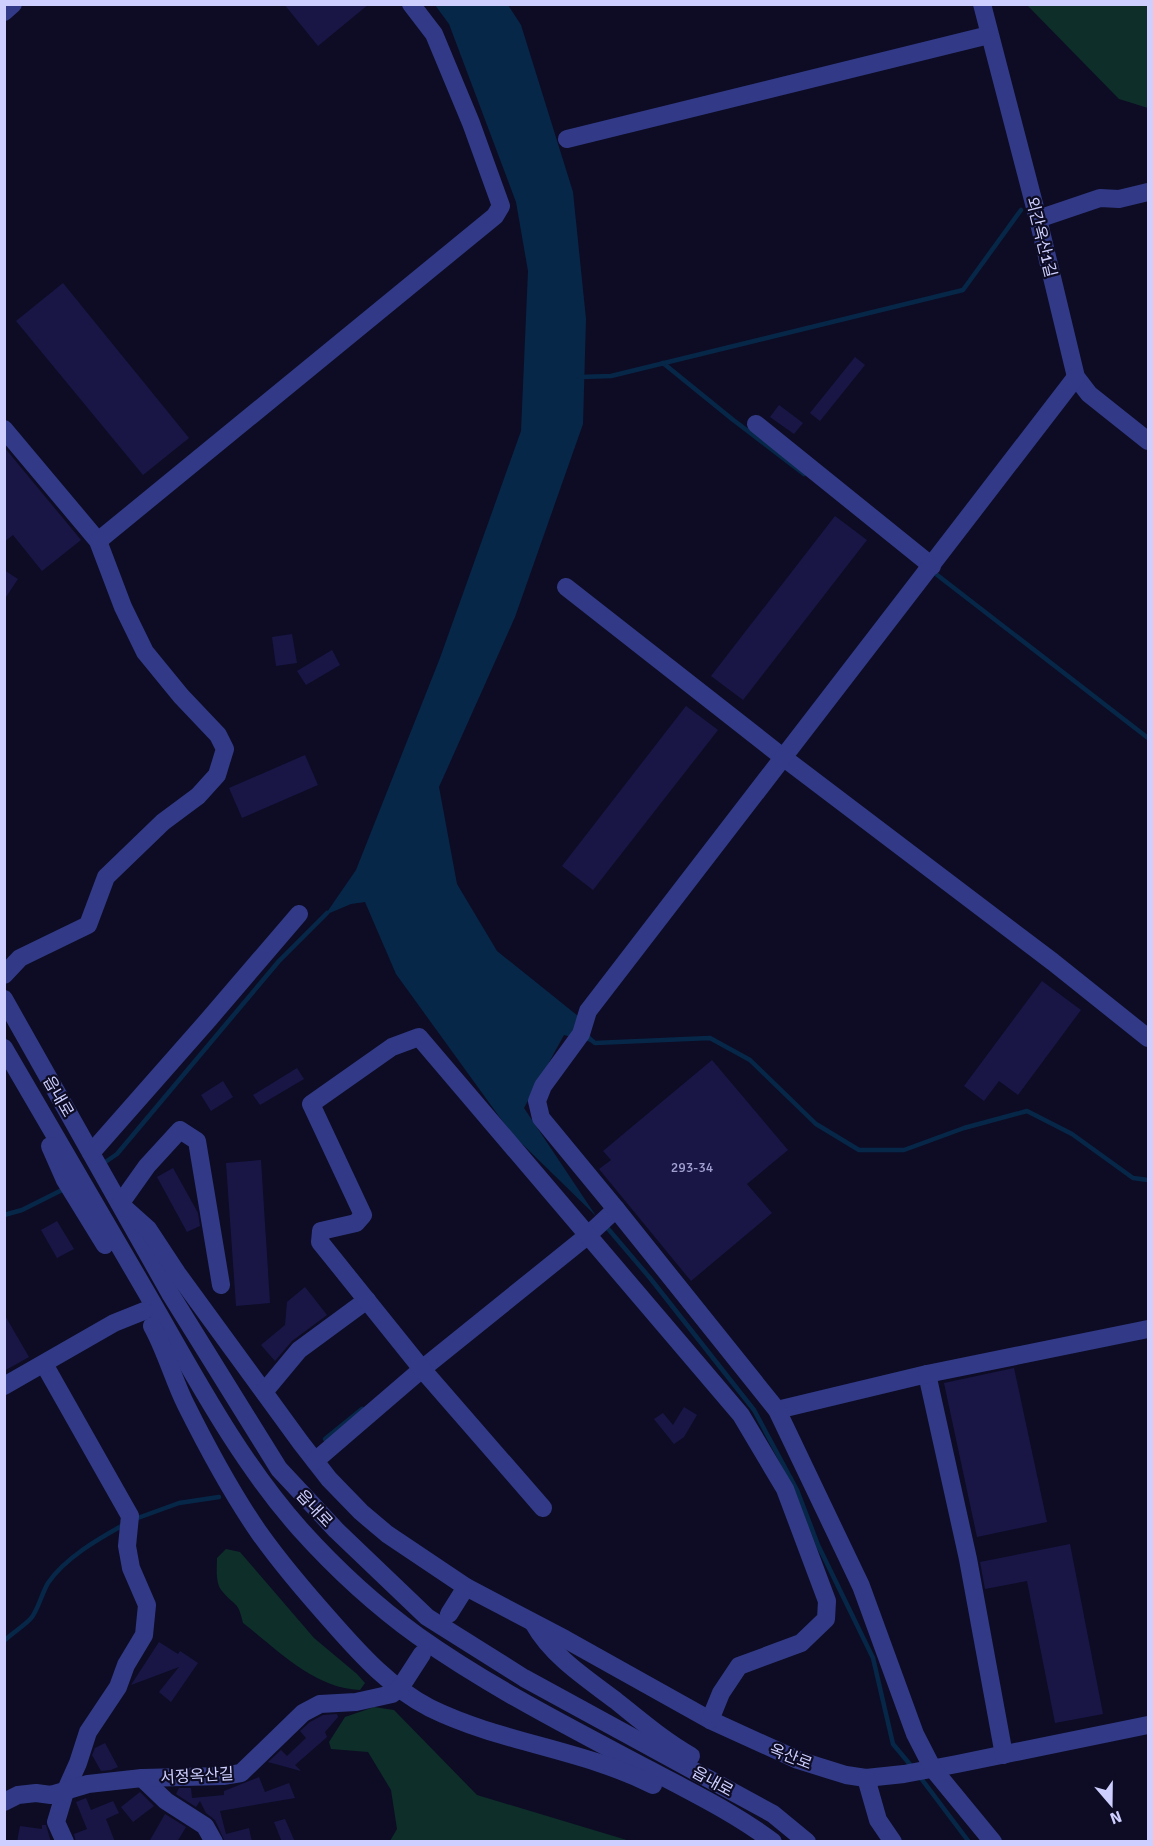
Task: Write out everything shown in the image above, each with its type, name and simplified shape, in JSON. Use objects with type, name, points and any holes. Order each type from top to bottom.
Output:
[{"type":"street","points":[[4,12],[13,4]]},
{"type":"street","points":[[98,542],[495,216],[501,206],[471,123],[434,34],[411,4]]},
{"type":"street","name":"외간옥산1길","points":[[982,4],[1076,377],[1089,394],[1149,441]]},
{"type":"street","points":[[567,139],[989,35]]},
{"type":"street","points":[[1038,219],[1100,198],[1119,199],[1149,192]]},
{"type":"street","points":[[993,1842],[933,1769],[915,1734],[861,1586],[777,1410],[541,1118],[537,1101],[543,1086],[581,1034],[588,1011],[1076,377]]},
{"type":"street","points":[[756,424],[932,566]]},
{"type":"street","points":[[4,429],[98,542],[123,607],[145,652],[181,696],[218,735],[225,749],[217,776],[198,796],[163,822],[106,877],[88,925],[20,958],[4,975]]},
{"type":"street","points":[[566,587],[784,758],[1053,962],[1149,1038]]},
{"type":"street","points":[[92,1155],[299,914]]},
{"type":"street","name":"읍내로","points":[[4,999],[171,1295],[279,1468],[336,1530],[427,1617],[524,1678],[773,1814],[807,1842]]},
{"type":"street","points":[[543,1508],[422,1369],[320,1242],[321,1231],[356,1223],[363,1215],[311,1104],[392,1047],[420,1038],[741,1415],[785,1489],[827,1600],[826,1619],[801,1643],[739,1666],[721,1692],[710,1720]]},
{"type":"street","points":[[8,1055],[69,1187],[162,1344],[185,1404],[232,1490],[261,1535],[303,1589],[381,1675],[429,1707],[465,1723],[592,1760],[633,1775],[680,1800],[751,1826]]},
{"type":"street","name":"읍내로","points":[[8,1055],[227,1427],[265,1485],[299,1528],[332,1563],[372,1600],[417,1635],[470,1671],[715,1805],[773,1842]]},
{"type":"street","points":[[120,1204],[147,1166],[180,1130],[197,1141],[221,1286]]},
{"type":"street","name":"옥산로","points":[[120,1204],[148,1228],[177,1273],[315,1461],[361,1512],[387,1534],[466,1587],[710,1720],[798,1760],[846,1775],[866,1778],[933,1769],[1149,1725]]},
{"type":"street","points":[[315,1461],[422,1369],[587,1236],[616,1209]]},
{"type":"street","points":[[264,1392],[298,1350],[367,1300]]},
{"type":"street","points":[[4,1386],[114,1323],[144,1311]]},
{"type":"street","points":[[777,1410],[927,1374],[1149,1329]]},
{"type":"street","points":[[44,1364],[129,1525],[127,1546],[131,1568],[147,1605],[144,1635],[126,1665],[118,1687],[88,1732],[65,1792],[57,1822],[64,1842]]},
{"type":"street","points":[[927,1374],[968,1559],[1004,1755]]},
{"type":"street","points":[[448,1614],[466,1587]]},
{"type":"street","points":[[533,1622],[543,1640],[579,1672],[672,1745],[704,1763],[773,1814]]},
{"type":"street","points":[[400,1688],[422,1654]]},
{"type":"street","name":"서정옥산길","points":[[4,1802],[18,1795],[36,1793],[51,1795],[88,1784],[142,1778],[223,1776],[241,1773],[303,1713],[320,1704],[365,1701],[393,1694],[400,1688]]},
{"type":"street","points":[[142,1778],[166,1801],[205,1826],[214,1842]]},
{"type":"street","points":[[866,1778],[878,1820],[893,1842]]},
{"type":"green space","points":[[1027,5],[1148,5],[1148,108],[1119,99]]},
{"type":"green space","points":[[226,1549],[240,1552],[314,1638],[357,1674],[365,1683],[360,1690],[343,1688],[312,1675],[283,1656],[243,1623],[238,1607],[218,1584],[217,1558]]},
{"type":"green space","points":[[374,1707],[394,1710],[477,1795],[630,1841],[390,1841],[397,1829],[391,1790],[368,1752],[331,1749],[329,1742],[345,1717]]},
{"type":"water","points":[[435,5],[508,5],[521,25],[573,192],[586,319],[583,424],[515,617],[439,787],[457,884],[497,951],[578,1016],[595,1043],[564,1035],[524,1108],[596,1216],[511,1133],[396,974],[365,902],[351,904],[325,915],[356,870],[440,658],[521,431],[528,271],[516,202],[449,24]]},
{"type":"building","points":[[284,4],[369,4],[318,46]]},
{"type":"building","points":[[63,283],[189,438],[143,475],[16,321]]},
{"type":"building","points":[[855,357],[865,365],[820,421],[810,413]]},
{"type":"building","points":[[779,405],[803,423],[794,434],[770,417]]},
{"type":"building","points":[[4,447],[81,540],[42,571],[13,535],[4,542]]},
{"type":"building","points":[[835,516],[867,540],[743,700],[711,676]]},
{"type":"building","points":[[4,570],[18,579],[4,600]]},
{"type":"building","points":[[292,634],[297,663],[276,666],[272,637]]},
{"type":"building","points":[[332,650],[340,665],[306,685],[297,671]]},
{"type":"building","points":[[686,706],[718,730],[593,890],[562,866]]},
{"type":"building","points":[[305,755],[318,785],[242,818],[229,788]]},
{"type":"building","points":[[1042,981],[1081,1010],[1018,1095],[999,1081],[984,1101],[964,1086]]},
{"type":"building","points":[[712,1060],[788,1150],[747,1184],[772,1213],[691,1281],[599,1169],[611,1160],[603,1151]]},
{"type":"building","points":[[297,1068],[304,1079],[260,1105],[253,1095]]},
{"type":"building","points":[[223,1081],[233,1097],[211,1111],[201,1095]]},
{"type":"building","points":[[261,1160],[270,1303],[236,1306],[226,1163]]},
{"type":"building","points":[[173,1168],[198,1213],[200,1226],[187,1232],[157,1177]]},
{"type":"building","points":[[57,1221],[74,1249],[57,1258],[41,1230]]},
{"type":"building","points":[[305,1287],[327,1315],[292,1341],[275,1361],[261,1345],[285,1325],[287,1302]]},
{"type":"building","points":[[4,1314],[29,1357],[4,1371]]},
{"type":"building","points":[[1014,1368],[1047,1522],[977,1537],[944,1383]]},
{"type":"building","points":[[684,1407],[697,1415],[684,1437],[674,1444],[654,1419],[663,1413],[673,1425]]},
{"type":"building","points":[[1070,1544],[1103,1714],[1055,1723],[1027,1581],[985,1589],[980,1562]]},
{"type":"building","points":[[159,1642],[178,1654],[180,1651],[198,1663],[171,1702],[159,1692],[179,1667],[131,1685]]},
{"type":"building","points":[[337,1714],[338,1717],[325,1732],[327,1737],[295,1765],[301,1771],[268,1762],[281,1750],[287,1756],[306,1738],[300,1731],[310,1722],[323,1715]]},
{"type":"building","points":[[105,1743],[118,1767],[101,1771],[92,1755],[95,1748]]},
{"type":"building","points":[[259,1777],[265,1792],[289,1783],[295,1798],[220,1811],[226,1834],[249,1828],[252,1842],[225,1842],[215,1820],[206,1813],[200,1801],[196,1807],[176,1794],[179,1788],[191,1788],[192,1798],[224,1795],[224,1791]]},
{"type":"building","points":[[140,1792],[154,1806],[133,1822],[121,1807]]},
{"type":"building","points":[[86,1798],[91,1810],[113,1801],[119,1813],[106,1819],[115,1842],[76,1842],[74,1834],[87,1829],[76,1802]]},
{"type":"building","points":[[165,1814],[186,1827],[177,1842],[149,1842]]},
{"type":"building","points":[[285,1819],[295,1842],[282,1842],[274,1822]]},
{"type":"building","points":[[42,1825],[46,1825],[51,1842],[17,1842],[20,1826],[42,1829]]},
{"type":"waterway","points":[[580,377],[611,376],[963,290],[1021,210]]},
{"type":"waterway","points":[[663,363],[804,474]]},
{"type":"waterway","points":[[932,571],[1148,738]]},
{"type":"waterway","points":[[101,1165],[117,1154],[279,961],[327,913]]},
{"type":"waterway","points":[[590,1039],[595,1043],[710,1038],[750,1060],[816,1124],[859,1150],[904,1150],[964,1128],[1027,1111],[1072,1134],[1133,1178],[1148,1180]]},
{"type":"waterway","points":[[4,1215],[22,1210],[64,1189]]},
{"type":"waterway","points":[[604,1224],[650,1278],[754,1410],[797,1490],[818,1545],[873,1658],[893,1744],[913,1768]]},
{"type":"waterway","points":[[325,1439],[362,1409]]},
{"type":"waterway","points":[[135,1519],[179,1503],[219,1497]]},
{"type":"waterway","points":[[4,1641],[32,1617],[48,1583],[63,1565],[93,1543],[125,1524]]},
{"type":"waterway","points":[[920,1777],[969,1842]]}]
